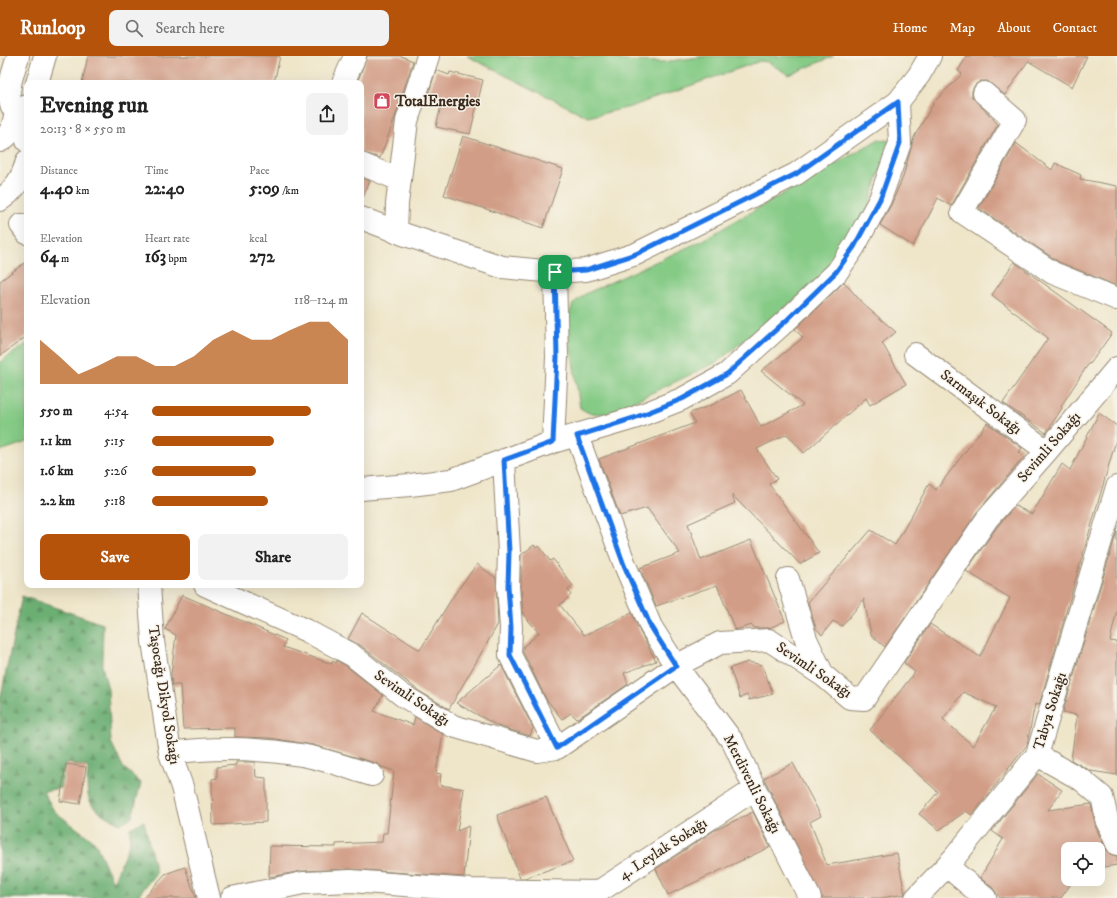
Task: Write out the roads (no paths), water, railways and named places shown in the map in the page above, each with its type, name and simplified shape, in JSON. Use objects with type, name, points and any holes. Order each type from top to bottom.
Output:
[{"type":"street","points":[[18,56],[9,91],[10,106],[18,111],[24,128]]},
{"type":"street","points":[[38,80],[45,56]]},
{"type":"street","points":[[344,80],[355,56]]},
{"type":"street","points":[[396,232],[407,121],[428,56]]},
{"type":"street","points":[[364,219],[396,232],[502,267],[555,272],[586,270],[636,254],[796,174],[898,102],[919,75],[930,56]]},
{"type":"street","points":[[984,94],[1015,120],[962,212],[1053,273],[1117,299]]},
{"type":"street","points":[[364,489],[451,480],[553,442],[634,418],[682,399],[727,374],[788,319],[836,272],[854,247],[880,199],[900,143],[898,102]]},
{"type":"street","points":[[0,141],[6,138],[12,131],[18,111]]},
{"type":"street","points":[[364,165],[400,180]]},
{"type":"street","points":[[2,199],[23,175],[24,172]]},
{"type":"street","points":[[553,442],[557,357],[555,272]]},
{"type":"street","name":"Sarmaşık Sokağı","points":[[915,354],[1047,451]]},
{"type":"street","name":"Sevimli Sokağı","points":[[212,588],[307,631],[352,655],[402,695],[453,726],[537,751],[557,748],[676,666],[720,643],[768,640],[824,676],[850,698],[864,699],[987,519],[1117,368]]},
{"type":"street","name":"Merdivenli Sokağı","points":[[577,436],[624,565],[648,620],[676,666],[733,742],[810,898]]},
{"type":"street","points":[[504,460],[509,552],[508,586],[511,628],[510,655],[557,748]]},
{"type":"street","name":"Tabya Sokağı","points":[[916,898],[947,866],[1037,755],[1116,493]]},
{"type":"street","points":[[788,579],[806,639],[824,676]]},
{"type":"street","name":"Taşocağı Dikyol Sokağı","points":[[149,588],[153,642],[170,753],[182,786],[209,898]]},
{"type":"street","points":[[170,753],[199,749],[252,748],[303,756],[372,775]]},
{"type":"street","points":[[1037,755],[1082,780],[1102,797],[1108,823],[1117,844]]},
{"type":"street","name":"4. Leylak Sokağı","points":[[232,898],[303,883],[351,881],[471,890],[598,892],[755,789]]},
{"type":"street","points":[[947,866],[985,898]]},
{"type":"place","name":"TotalEnergies","points":[[382,101]]}]
